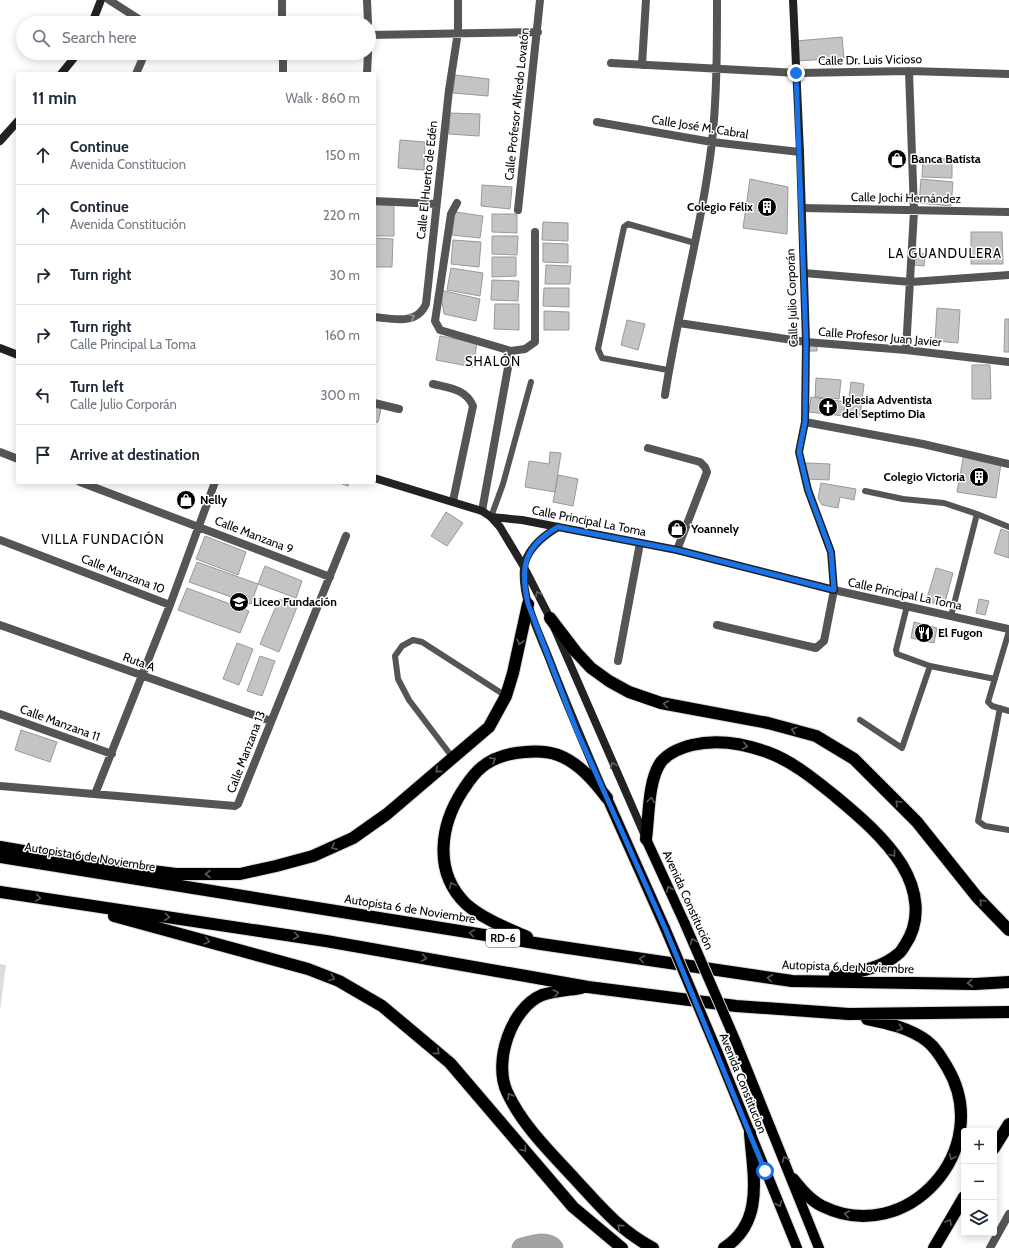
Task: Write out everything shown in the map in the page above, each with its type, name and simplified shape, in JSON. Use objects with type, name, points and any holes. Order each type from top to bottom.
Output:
[{"type":"highway","points":[[0,847],[111,866],[176,874],[240,874],[313,856],[353,838],[387,814],[489,727],[506,696],[513,673],[528,604]]},
{"type":"highway","points":[[550,618],[576,652],[591,668],[608,681],[629,692],[661,703],[768,723],[816,736],[854,759],[917,822],[977,897],[1009,930]]},
{"type":"highway","points":[[646,839],[653,782],[656,770],[670,754],[679,749],[705,742],[724,742],[748,747],[767,752],[787,761],[820,784],[864,821],[902,865],[910,882],[916,901],[916,920],[909,938],[898,954],[875,966],[856,973],[792,981]]},
{"type":"highway","points":[[541,944],[480,914],[466,904],[453,888],[445,870],[443,849],[444,831],[448,816],[471,777],[483,766],[499,757],[539,750],[558,755],[574,764],[592,779],[607,798]]},
{"type":"highway","name":"Autopista 6 de Noviembre","points":[[0,857],[541,944],[792,981],[975,984],[1009,982]]},
{"type":"highway","points":[[0,892],[326,941],[588,987],[736,1006],[849,1014],[1009,1012]]},
{"type":"highway","points":[[61,902],[308,969],[339,981],[382,1006],[450,1063],[573,1207],[622,1248]]},
{"type":"highway","points":[[588,987],[543,995],[529,1004],[515,1020],[507,1037],[504,1056],[503,1073],[506,1092],[528,1125],[554,1156],[619,1226],[653,1248]]},
{"type":"highway","points":[[793,1179],[806,1193],[821,1205],[840,1213],[863,1218],[909,1206],[924,1195],[947,1170],[958,1146],[962,1120],[960,1095],[952,1075],[938,1051],[926,1040],[913,1032],[849,1014]]},
{"type":"highway","points":[[997,1143],[1009,1124]]},
{"type":"highway","points":[[724,1248],[740,1236],[748,1223],[753,1203],[750,1133]]},
{"type":"highway","points":[[934,1248],[962,1200]]},
{"type":"main road","name":"Avenida Constitución","points":[[607,798],[665,928]]},
{"type":"main road","name":"Avenida Constitución","points":[[646,839],[685,924],[736,1042],[793,1179],[819,1248]]},
{"type":"main road","name":"Avenida Constitucion","points":[[665,928],[797,1248]]},
{"type":"street","points":[[95,16],[101,0]]},
{"type":"street","points":[[109,0],[135,16]]},
{"type":"street","points":[[282,0],[282,16]]},
{"type":"street","points":[[367,0],[368,16]]},
{"type":"street","name":"Calle El Huerto de Edén","points":[[376,317],[406,320],[415,318],[423,311],[426,304],[449,90],[458,32],[458,0]]},
{"type":"street","name":"Calle Profesor Alfredo Lovatón","points":[[518,210],[538,32],[540,0]]},
{"type":"street","points":[[642,65],[646,0]]},
{"type":"street","points":[[664,395],[695,243],[712,142],[717,69],[717,0]]},
{"type":"street","name":"Calle Julio Corporán","points":[[793,0],[800,152],[806,342],[805,422],[799,452],[808,490],[831,552],[834,590]]},
{"type":"street","points":[[376,35],[458,32],[538,32]]},
{"type":"street","points":[[63,72],[72,60]]},
{"type":"street","points":[[137,72],[141,60]]},
{"type":"street","points":[[283,60],[283,72]]},
{"type":"street","points":[[367,72],[368,60]]},
{"type":"street","name":"Calle Dr. Luis Vicioso","points":[[611,63],[796,73],[909,71],[1009,74]]},
{"type":"street","points":[[906,350],[914,211],[909,71]]},
{"type":"street","name":"Calle José M. Cabral","points":[[597,122],[712,142],[800,152]]},
{"type":"street","points":[[0,141],[16,123]]},
{"type":"street","points":[[376,201],[436,204]]},
{"type":"street","points":[[457,203],[451,214],[435,321],[440,330],[511,351],[525,349],[535,342],[535,232]]},
{"type":"street","name":"Calle Jochi Hernández","points":[[802,208],[1009,212]]},
{"type":"street","points":[[804,273],[911,282],[1009,275]]},
{"type":"street","name":"Calle Profesor Juan Javier","points":[[679,323],[806,342],[906,350],[1009,362]]},
{"type":"street","points":[[0,348],[16,354]]},
{"type":"street","points":[[482,512],[511,351]]},
{"type":"street","points":[[433,384],[459,390],[470,398],[473,406],[453,501]]},
{"type":"street","points":[[376,403],[399,409]]},
{"type":"street","points":[[805,422],[923,444],[1009,464]]},
{"type":"street","points":[[648,448],[700,462],[705,467],[707,472],[677,550]]},
{"type":"street","points":[[0,452],[16,458]]},
{"type":"street","name":"Avenida Constitución","points":[[376,479],[453,501],[482,512],[491,517],[500,527],[524,567],[550,618],[646,839]]},
{"type":"street","name":"Calle Manzana 9","points":[[85,484],[330,577]]},
{"type":"street","points":[[95,794],[170,605],[215,484]]},
{"type":"street","name":"Calle Principal La Toma","points":[[491,517],[522,520],[677,550],[834,590],[1009,630]]},
{"type":"street","points":[[524,567],[530,553],[538,542],[546,534],[558,527]]},
{"type":"street","name":"Calle Manzana 13","points":[[0,786],[235,806],[240,801],[346,536]]},
{"type":"street","name":"Calle Manzana 10","points":[[0,540],[170,605]]},
{"type":"street","points":[[618,661],[640,543]]},
{"type":"street","name":"Avenida Constitución","points":[[524,567],[524,585],[528,604],[576,729],[607,798]]},
{"type":"street","points":[[717,625],[816,648],[824,641],[834,590]]},
{"type":"street","name":"Ruta A","points":[[0,625],[271,721]]},
{"type":"street","name":"Calle Manzana 11","points":[[0,714],[112,754]]},
{"type":"street","points":[[990,1248],[1009,1214]]},
{"type":"lane","points":[[668,370],[602,358],[598,349],[624,227],[628,224],[695,243]]},
{"type":"lane","points":[[491,517],[503,484],[531,382]]},
{"type":"lane","points":[[865,491],[903,499],[944,504],[977,514],[1009,527]]},
{"type":"lane","points":[[951,616],[977,514]]},
{"type":"lane","points":[[907,606],[896,650],[897,654],[930,666],[995,679]]},
{"type":"lane","points":[[1009,630],[988,702],[992,706],[1009,711]]},
{"type":"lane","points":[[453,758],[409,700],[398,679],[395,656],[402,646],[413,640],[422,642],[506,696]]},
{"type":"lane","points":[[860,720],[902,748],[930,666]]},
{"type":"lane","points":[[1000,708],[978,821],[985,826],[1009,830]]},
{"type":"shaded area","points":[[0,964],[6,965],[0,1010]]},
{"type":"building","points":[[842,37],[844,58],[797,61],[796,41]]},
{"type":"building","points":[[455,75],[489,79],[488,96],[453,93]]},
{"type":"building","points":[[450,113],[480,114],[479,136],[449,134]]},
{"type":"building","points":[[400,140],[425,142],[424,170],[398,168]]},
{"type":"building","name":"Banca Batista","points":[[894,155],[900,155],[901,162],[894,162]]},
{"type":"building","points":[[923,158],[952,159],[952,178],[922,177]]},
{"type":"building","name":"Colegio Félix","points":[[750,179],[788,187],[787,234],[743,228]]},
{"type":"building","points":[[921,179],[953,182],[951,206],[919,203]]},
{"type":"building","points":[[482,185],[512,187],[510,209],[481,206]]},
{"type":"building","points":[[376,205],[394,205],[394,236],[376,236]]},
{"type":"building","points":[[455,212],[483,216],[480,238],[452,235]]},
{"type":"building","points":[[492,214],[517,214],[517,233],[492,232]]},
{"type":"building","points":[[543,222],[568,223],[568,241],[542,240]]},
{"type":"building","points":[[971,232],[1002,232],[1003,264],[971,264]]},
{"type":"building","points":[[492,236],[518,236],[517,255],[492,254]]},
{"type":"building","points":[[376,238],[393,239],[392,267],[376,267]]},
{"type":"building","points":[[453,240],[481,242],[479,267],[451,264]]},
{"type":"building","points":[[543,243],[568,244],[568,263],[543,262]]},
{"type":"building","points":[[915,253],[925,254],[924,266],[914,265]]},
{"type":"building","points":[[492,257],[516,257],[516,276],[492,277]]},
{"type":"building","points":[[546,265],[571,266],[570,284],[545,284]]},
{"type":"building","points":[[451,268],[483,273],[480,296],[447,290]]},
{"type":"building","points":[[492,280],[519,281],[518,301],[491,300]]},
{"type":"building","points":[[544,288],[569,288],[569,307],[543,306]]},
{"type":"building","points":[[440,290],[480,299],[476,321],[444,314]]},
{"type":"building","points":[[495,304],[519,304],[519,330],[494,329]]},
{"type":"building","points":[[937,308],[960,310],[958,343],[935,341]]},
{"type":"building","points":[[544,311],[569,312],[569,330],[544,330]]},
{"type":"building","points":[[1005,319],[1009,319],[1009,352],[1004,352]]},
{"type":"building","points":[[627,320],[645,324],[638,350],[621,345]]},
{"type":"building","points":[[440,336],[477,343],[473,367],[436,360]]},
{"type":"building","points":[[809,345],[817,345],[817,351],[809,351]]},
{"type":"building","points":[[972,365],[990,365],[991,399],[972,399]]},
{"type":"building","points":[[816,378],[841,380],[839,399],[815,397]]},
{"type":"building","points":[[851,382],[864,384],[860,417],[847,415]]},
{"type":"building","name":"Iglesia Adventista del Septimo Dia","points":[[811,397],[846,402],[844,416],[809,412]]},
{"type":"building","points":[[376,408],[381,409],[378,422],[376,422]]},
{"type":"building","points":[[550,452],[561,453],[555,492],[525,487],[529,461],[549,464]]},
{"type":"building","name":"Colegio Victoria","points":[[964,453],[1001,463],[996,498],[957,492]]},
{"type":"building","points":[[806,463],[830,464],[829,480],[806,479]]},
{"type":"building","points":[[558,475],[578,479],[573,506],[553,502]]},
{"type":"building","points":[[821,483],[856,489],[854,500],[840,497],[838,508],[822,505],[818,498]]},
{"type":"building","name":"Nelly","points":[[184,495],[192,498],[189,505],[181,502]]},
{"type":"building","points":[[446,512],[463,523],[447,546],[431,536]]},
{"type":"building","name":"Yoannely","points":[[676,520],[683,523],[678,537],[671,535]]},
{"type":"building","points":[[1001,529],[1009,532],[1009,558],[994,553]]},
{"type":"building","points":[[205,536],[246,552],[238,575],[196,559]]},
{"type":"building","points":[[197,562],[258,584],[251,604],[189,582]]},
{"type":"building","points":[[265,566],[302,581],[296,598],[258,584]]},
{"type":"building","points":[[936,568],[953,573],[944,606],[926,601]]},
{"type":"building","points":[[187,588],[249,611],[240,633],[178,610]]},
{"type":"building","points":[[279,599],[297,607],[279,652],[260,644]]},
{"type":"building","points":[[979,599],[989,601],[985,615],[976,613]]},
{"type":"building","name":"El Fugon","points":[[914,622],[937,628],[934,643],[911,638]]},
{"type":"building","points":[[237,643],[253,649],[239,685],[223,679]]},
{"type":"building","points":[[260,656],[275,661],[262,696],[247,691]]},
{"type":"building","points":[[21,730],[57,742],[50,762],[15,750]]},
{"type":"waterway","points":[[522,1248],[542,1244],[546,1244],[553,1248]]},
{"type":"place","name":"Banca Batista","points":[[897,159]]},
{"type":"place","name":"Colegio Félix","points":[[767,207]]},
{"type":"place","name":"Iglesia Adventista del Septimo Dia","points":[[828,407]]},
{"type":"place","name":"Colegio Victoria","points":[[979,477]]},
{"type":"place","name":"Nelly","points":[[186,500]]},
{"type":"place","name":"Yoannely","points":[[677,529]]},
{"type":"place","name":"Liceo Fundación","points":[[239,602]]},
{"type":"place","name":"El Fugon","points":[[924,633]]},
{"type":"district","name":"LA GUANDULERA","points":[[945,253]]},
{"type":"district","name":"SHALÓN","points":[[493,361]]},
{"type":"district","name":"VILLA FUNDACIÓN","points":[[103,539]]},
{"type":"route","points":[[765,1171],[717,1051],[665,928],[576,729],[528,604],[524,585],[524,567],[530,553],[538,542],[546,534],[558,527],[677,550],[834,590],[831,552],[808,490],[799,452],[805,422],[806,342],[796,73]]}]
